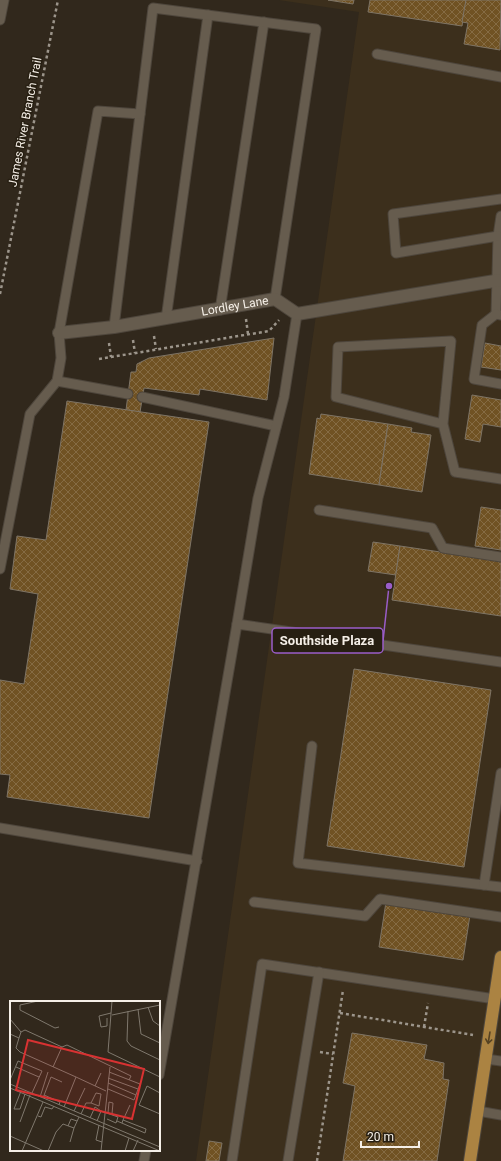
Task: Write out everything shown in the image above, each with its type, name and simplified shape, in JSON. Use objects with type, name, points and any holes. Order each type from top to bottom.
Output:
[{"type":"main road","points":[[470,1161],[486,1058],[496,1008],[501,958]]},
{"type":"street","points":[[297,314],[499,281]]},
{"type":"street","name":"Lordley Lane","points":[[59,333],[111,332],[166,319],[275,299],[297,314]]},
{"type":"lane","points":[[0,20],[4,0]]},
{"type":"lane","points":[[111,332],[153,8],[316,29],[275,299]]},
{"type":"lane","points":[[166,319],[208,15]]},
{"type":"lane","points":[[220,310],[264,22]]},
{"type":"lane","points":[[377,54],[501,77]]},
{"type":"lane","points":[[0,569],[30,414],[57,381],[61,358],[59,333],[98,111],[140,114]]},
{"type":"lane","points":[[498,236],[396,253],[393,214],[501,199]]},
{"type":"lane","points":[[501,216],[498,236],[499,314],[482,325],[474,379],[500,384],[501,374]]},
{"type":"lane","points":[[160,1068],[197,861],[258,498],[284,397],[297,314]]},
{"type":"lane","points":[[442,424],[336,398],[338,347],[451,342],[442,424],[454,472],[501,479]]},
{"type":"lane","points":[[57,381],[128,394]]},
{"type":"lane","points":[[142,397],[276,426]]},
{"type":"lane","points":[[319,510],[432,528],[443,548],[501,556]]},
{"type":"lane","points":[[237,624],[501,662]]},
{"type":"lane","points":[[312,746],[298,863],[501,887]]},
{"type":"lane","points":[[484,885],[501,773]]},
{"type":"lane","points":[[0,828],[197,861]]},
{"type":"lane","points":[[254,902],[366,916],[380,899],[501,917]]},
{"type":"lane","points":[[232,1161],[262,964],[319,972],[496,1008]]},
{"type":"lane","points":[[288,1161],[319,972]]},
{"type":"lane","points":[[486,1058],[501,1061]]},
{"type":"lane","points":[[478,1111],[501,1115]]},
{"type":"lane","points":[[144,1161],[146,1151]]},
{"type":"path","name":"James River Branch Trail","points":[[0,294],[58,0]]},
{"type":"path","points":[[246,316],[248,334]]},
{"type":"path","points":[[99,359],[269,331],[280,318]]},
{"type":"path","points":[[111,332],[111,357]]},
{"type":"path","points":[[132,333],[135,353]]},
{"type":"path","points":[[317,1161],[343,994]]},
{"type":"path","points":[[424,1027],[427,1007]]},
{"type":"path","points":[[340,1013],[474,1035]]},
{"type":"path","points":[[314,1051],[334,1054]]},
{"type":"shaded area","points":[[279,0],[501,0],[501,1161],[196,1161],[359,12]]},
{"type":"building","points":[[328,0],[354,0],[353,4]]},
{"type":"building","points":[[370,0],[466,0],[462,26],[368,12]]},
{"type":"building","points":[[466,0],[501,0],[500,50],[464,44],[468,23],[462,22]]},
{"type":"building","points":[[274,338],[267,400],[200,389],[199,395],[144,388],[140,412],[126,410],[131,372],[136,372],[137,364],[149,358]]},
{"type":"building","points":[[485,343],[501,346],[501,370],[481,367]]},
{"type":"building","points":[[472,395],[501,400],[501,427],[483,424],[480,442],[465,439]]},
{"type":"building","points":[[67,401],[209,422],[149,818],[7,797],[10,775],[0,774],[0,680],[24,684],[38,594],[10,589],[17,536],[46,540]]},
{"type":"building","points":[[321,414],[388,424],[379,485],[309,474],[317,418],[320,419]]},
{"type":"building","points":[[388,424],[412,428],[411,432],[431,435],[422,492],[379,485]]},
{"type":"building","points":[[481,507],[501,510],[501,550],[475,546]]},
{"type":"building","points":[[373,542],[400,546],[396,575],[368,571]]},
{"type":"building","points":[[400,546],[501,561],[501,616],[392,600]]},
{"type":"building","points":[[354,669],[491,690],[464,867],[327,846]]},
{"type":"building","points":[[386,902],[470,915],[463,960],[379,947]]},
{"type":"building","points":[[352,1033],[427,1045],[424,1059],[444,1063],[443,1079],[449,1080],[437,1161],[343,1161],[355,1086],[343,1083]]},
{"type":"building","points":[[209,1141],[222,1143],[219,1161],[206,1161]]},
{"type":"place","name":"Southside Plaza","points":[[389,586]]}]
